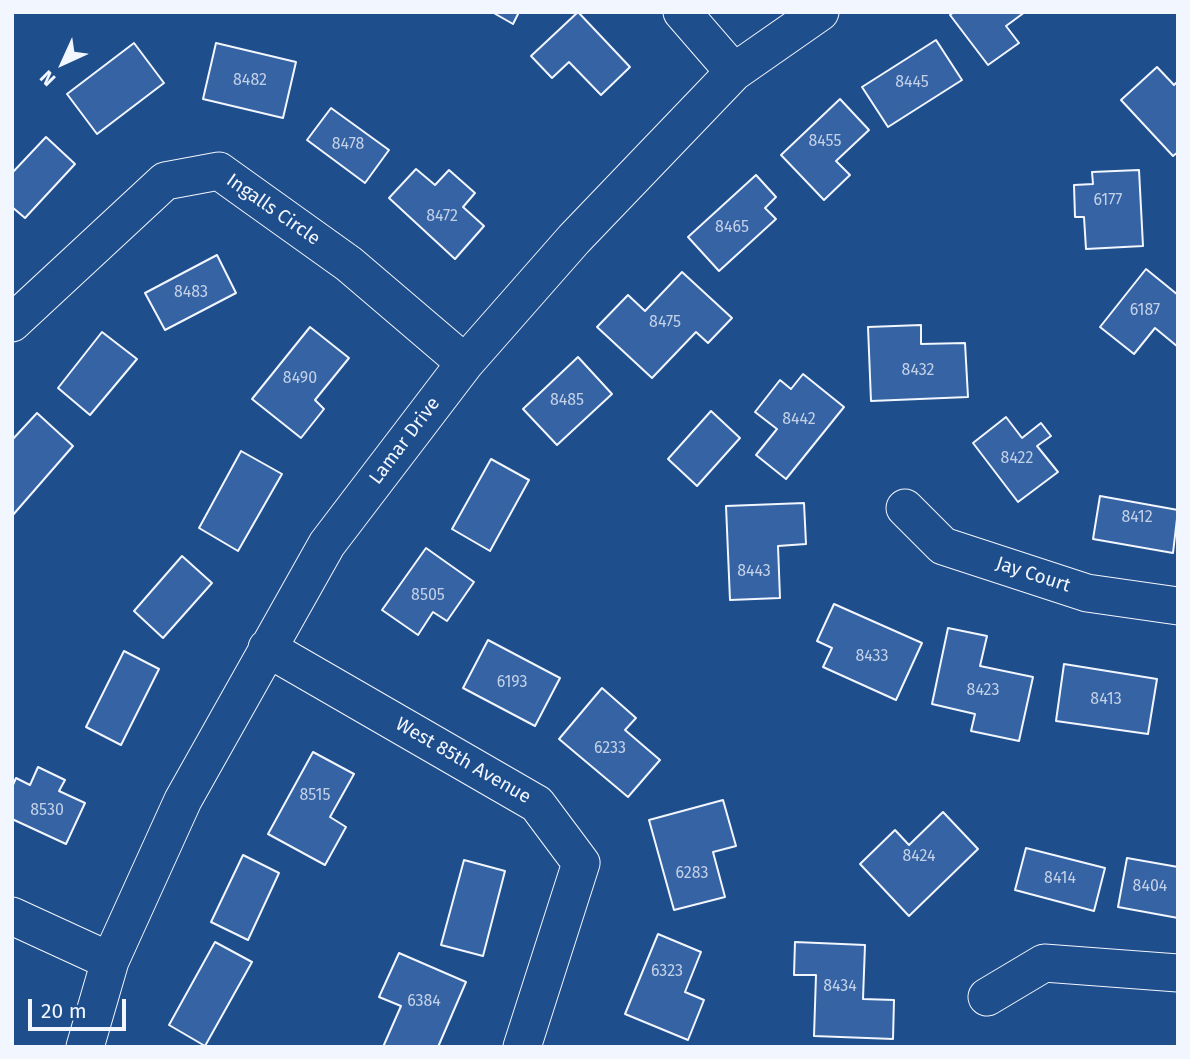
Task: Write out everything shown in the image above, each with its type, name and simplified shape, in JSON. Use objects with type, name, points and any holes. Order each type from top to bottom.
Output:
[{"type":"street","points":[[682,12],[734,72]]},
{"type":"street","name":"Lamar Drive","points":[[85,1047],[110,961],[183,800],[327,544],[465,363],[574,239],[734,72],[820,12]]},
{"type":"street","name":"Ingalls Circle","points":[[12,323],[165,181],[219,172],[349,264],[465,363]]},
{"type":"street","name":"Jay Court","points":[[905,508],[943,546],[1087,593],[1178,606]]},
{"type":"street","name":"West 85th Avenue","points":[[267,648],[537,804],[581,863],[522,1047]]},
{"type":"street","points":[[12,916],[110,961]]},
{"type":"street","points":[[987,997],[1044,963],[1178,973]]},
{"type":"building","points":[[492,12],[519,12],[513,24]]},
{"type":"building","points":[[578,12],[630,67],[601,95],[569,62],[552,78],[531,56]]},
{"type":"building","points":[[954,12],[1025,12],[1006,26],[1019,43],[988,65],[950,15]]},
{"type":"building","points":[[936,40],[962,80],[888,127],[862,87]]},
{"type":"building","points":[[134,43],[164,83],[97,134],[67,94]]},
{"type":"building","points":[[216,43],[296,62],[283,118],[203,99]]},
{"type":"building","points":[[1157,67],[1174,85],[1178,81],[1178,152],[1173,156],[1121,100]]},
{"type":"building","points":[[840,99],[869,130],[836,161],[850,175],[824,200],[781,155]]},
{"type":"building","points":[[331,108],[389,150],[365,183],[307,140]]},
{"type":"building","points":[[46,137],[75,164],[25,218],[12,207],[12,173]]},
{"type":"building","points":[[416,169],[435,185],[449,170],[475,193],[463,207],[484,226],[455,259],[389,198]]},
{"type":"building","points":[[1139,170],[1143,246],[1086,249],[1084,217],[1075,217],[1074,185],[1093,184],[1092,172]]},
{"type":"building","points":[[756,175],[776,197],[765,208],[776,219],[719,271],[688,237]]},
{"type":"building","points":[[217,255],[236,293],[165,330],[145,293]]},
{"type":"building","points":[[1146,269],[1178,295],[1178,347],[1155,328],[1134,354],[1100,327]]},
{"type":"building","points":[[682,272],[732,318],[708,343],[696,332],[652,378],[597,327],[628,295],[645,311]]},
{"type":"building","points":[[921,325],[921,344],[965,343],[968,397],[871,401],[868,327]]},
{"type":"building","points":[[310,327],[349,358],[315,400],[324,409],[301,438],[252,399]]},
{"type":"building","points":[[102,332],[137,359],[90,415],[58,388]]},
{"type":"building","points":[[578,357],[612,394],[557,445],[523,409]]},
{"type":"building","points":[[803,374],[844,407],[786,479],[756,455],[777,429],[755,412],[780,380],[791,389]]},
{"type":"building","points":[[711,411],[740,438],[697,486],[668,459]]},
{"type":"building","points":[[37,413],[73,446],[12,516],[12,440]]},
{"type":"building","points":[[1006,417],[1022,438],[1041,423],[1051,436],[1037,446],[1058,472],[1018,502],[973,443]]},
{"type":"building","points":[[241,451],[282,474],[238,551],[199,528]]},
{"type":"building","points":[[491,459],[529,480],[490,551],[452,529]]},
{"type":"building","points":[[1100,496],[1178,510],[1173,553],[1093,539]]},
{"type":"building","points":[[804,503],[806,544],[778,546],[780,598],[730,600],[726,506]]},
{"type":"building","points":[[426,548],[474,582],[447,621],[433,612],[418,635],[382,610]]},
{"type":"building","points":[[182,556],[212,583],[163,638],[134,611]]},
{"type":"building","points":[[834,604],[922,643],[896,700],[823,667],[832,648],[817,641]]},
{"type":"building","points":[[948,628],[987,636],[980,666],[1033,677],[1019,741],[971,731],[975,714],[932,704]]},
{"type":"building","points":[[488,640],[560,678],[535,726],[463,688]]},
{"type":"building","points":[[124,651],[159,669],[121,745],[86,727]]},
{"type":"building","points":[[1064,664],[1157,679],[1148,734],[1056,721]]},
{"type":"building","points":[[602,688],[636,718],[625,730],[660,760],[628,797],[559,739]]},
{"type":"building","points":[[313,752],[354,774],[330,817],[346,827],[325,865],[268,834]]},
{"type":"building","points":[[38,767],[65,780],[59,791],[85,803],[66,844],[12,819],[12,787],[16,778],[30,785]]},
{"type":"building","points":[[723,800],[736,846],[713,852],[725,897],[674,910],[649,820]]},
{"type":"building","points":[[943,812],[978,849],[909,916],[860,864],[895,830],[909,845]]},
{"type":"building","points":[[1026,848],[1105,868],[1094,911],[1015,890]]},
{"type":"building","points":[[243,855],[279,873],[248,940],[211,922]]},
{"type":"building","points":[[1127,858],[1178,867],[1178,918],[1118,907]]},
{"type":"building","points":[[464,860],[505,871],[483,956],[441,945]]},
{"type":"building","points":[[658,934],[701,952],[685,992],[704,1000],[688,1040],[625,1014]]},
{"type":"building","points":[[215,942],[252,962],[205,1046],[169,1025]]},
{"type":"building","points":[[795,942],[865,945],[863,999],[894,1000],[893,1039],[814,1036],[816,975],[794,975]]},
{"type":"building","points":[[399,953],[466,982],[438,1047],[383,1047],[401,1006],[379,997]]}]
